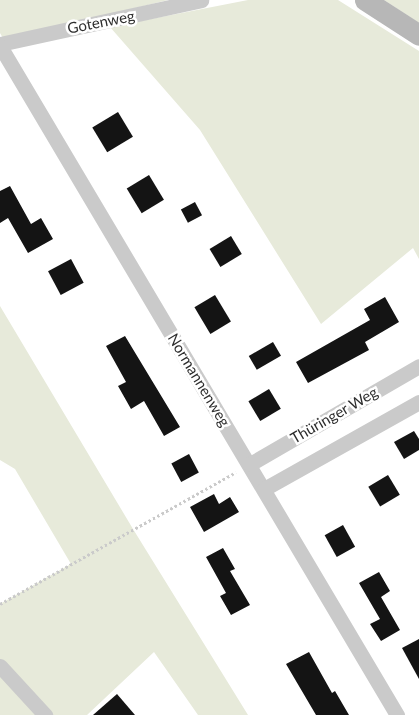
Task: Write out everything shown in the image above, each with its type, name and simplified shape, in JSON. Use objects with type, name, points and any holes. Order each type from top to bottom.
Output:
[{"type":"street","name":"Gotenweg","points":[[0,45],[201,0]]},
{"type":"street","points":[[365,0],[419,35]]},
{"type":"street","name":"Normannenweg","points":[[0,45],[397,715]]},
{"type":"street","name":"Thüringer Weg","points":[[250,464],[419,366]]},
{"type":"street","name":"Thüringer Weg","points":[[264,489],[419,402]]},
{"type":"street","points":[[0,666],[45,715]]},
{"type":"path","points":[[0,604],[250,464]]},
{"type":"green space","points":[[0,0],[168,0],[4,40],[0,33]]},
{"type":"green space","points":[[248,0],[338,0],[419,51],[419,259],[413,248],[321,324],[200,130],[110,27]]},
{"type":"green space","points":[[384,0],[419,0],[419,23]]},
{"type":"green space","points":[[0,306],[133,529],[248,715],[198,715],[154,652],[87,715],[0,715],[0,604],[71,564],[15,469],[0,460]]},
{"type":"building","points":[[118,112],[133,137],[107,152],[92,127]]},
{"type":"building","points":[[149,175],[164,200],[142,213],[127,188]]},
{"type":"building","points":[[10,186],[31,224],[41,218],[53,239],[28,253],[8,218],[0,223],[0,191]]},
{"type":"building","points":[[195,202],[202,215],[188,223],[181,210]]},
{"type":"building","points":[[231,236],[242,254],[220,267],[210,249]]},
{"type":"building","points":[[71,259],[84,283],[61,295],[48,271]]},
{"type":"building","points":[[215,295],[231,322],[210,334],[194,307]]},
{"type":"building","points":[[385,297],[399,322],[365,342],[369,350],[308,383],[296,362],[370,320],[364,309]]},
{"type":"building","points":[[125,336],[180,427],[164,436],[144,401],[131,409],[118,386],[126,382],[106,346]]},
{"type":"building","points":[[273,342],[281,356],[257,370],[249,356]]},
{"type":"building","points":[[269,389],[281,409],[260,421],[248,401]]},
{"type":"building","points":[[414,431],[419,439],[419,450],[404,459],[394,442]]},
{"type":"building","points":[[189,454],[199,473],[181,482],[171,463]]},
{"type":"building","points":[[388,475],[400,495],[380,507],[368,487]]},
{"type":"building","points":[[214,494],[219,504],[230,497],[239,512],[204,532],[190,507]]},
{"type":"building","points":[[343,525],[355,547],[337,557],[325,535]]},
{"type":"building","points":[[223,548],[235,569],[230,571],[250,605],[231,615],[220,596],[226,593],[206,557]]},
{"type":"building","points":[[379,572],[390,591],[381,597],[400,630],[381,641],[370,624],[380,619],[359,583]]},
{"type":"building","points":[[419,639],[419,679],[402,648]]},
{"type":"building","points":[[309,652],[332,693],[335,691],[349,715],[316,715],[286,664]]},
{"type":"building","points":[[117,694],[135,715],[93,715]]}]
